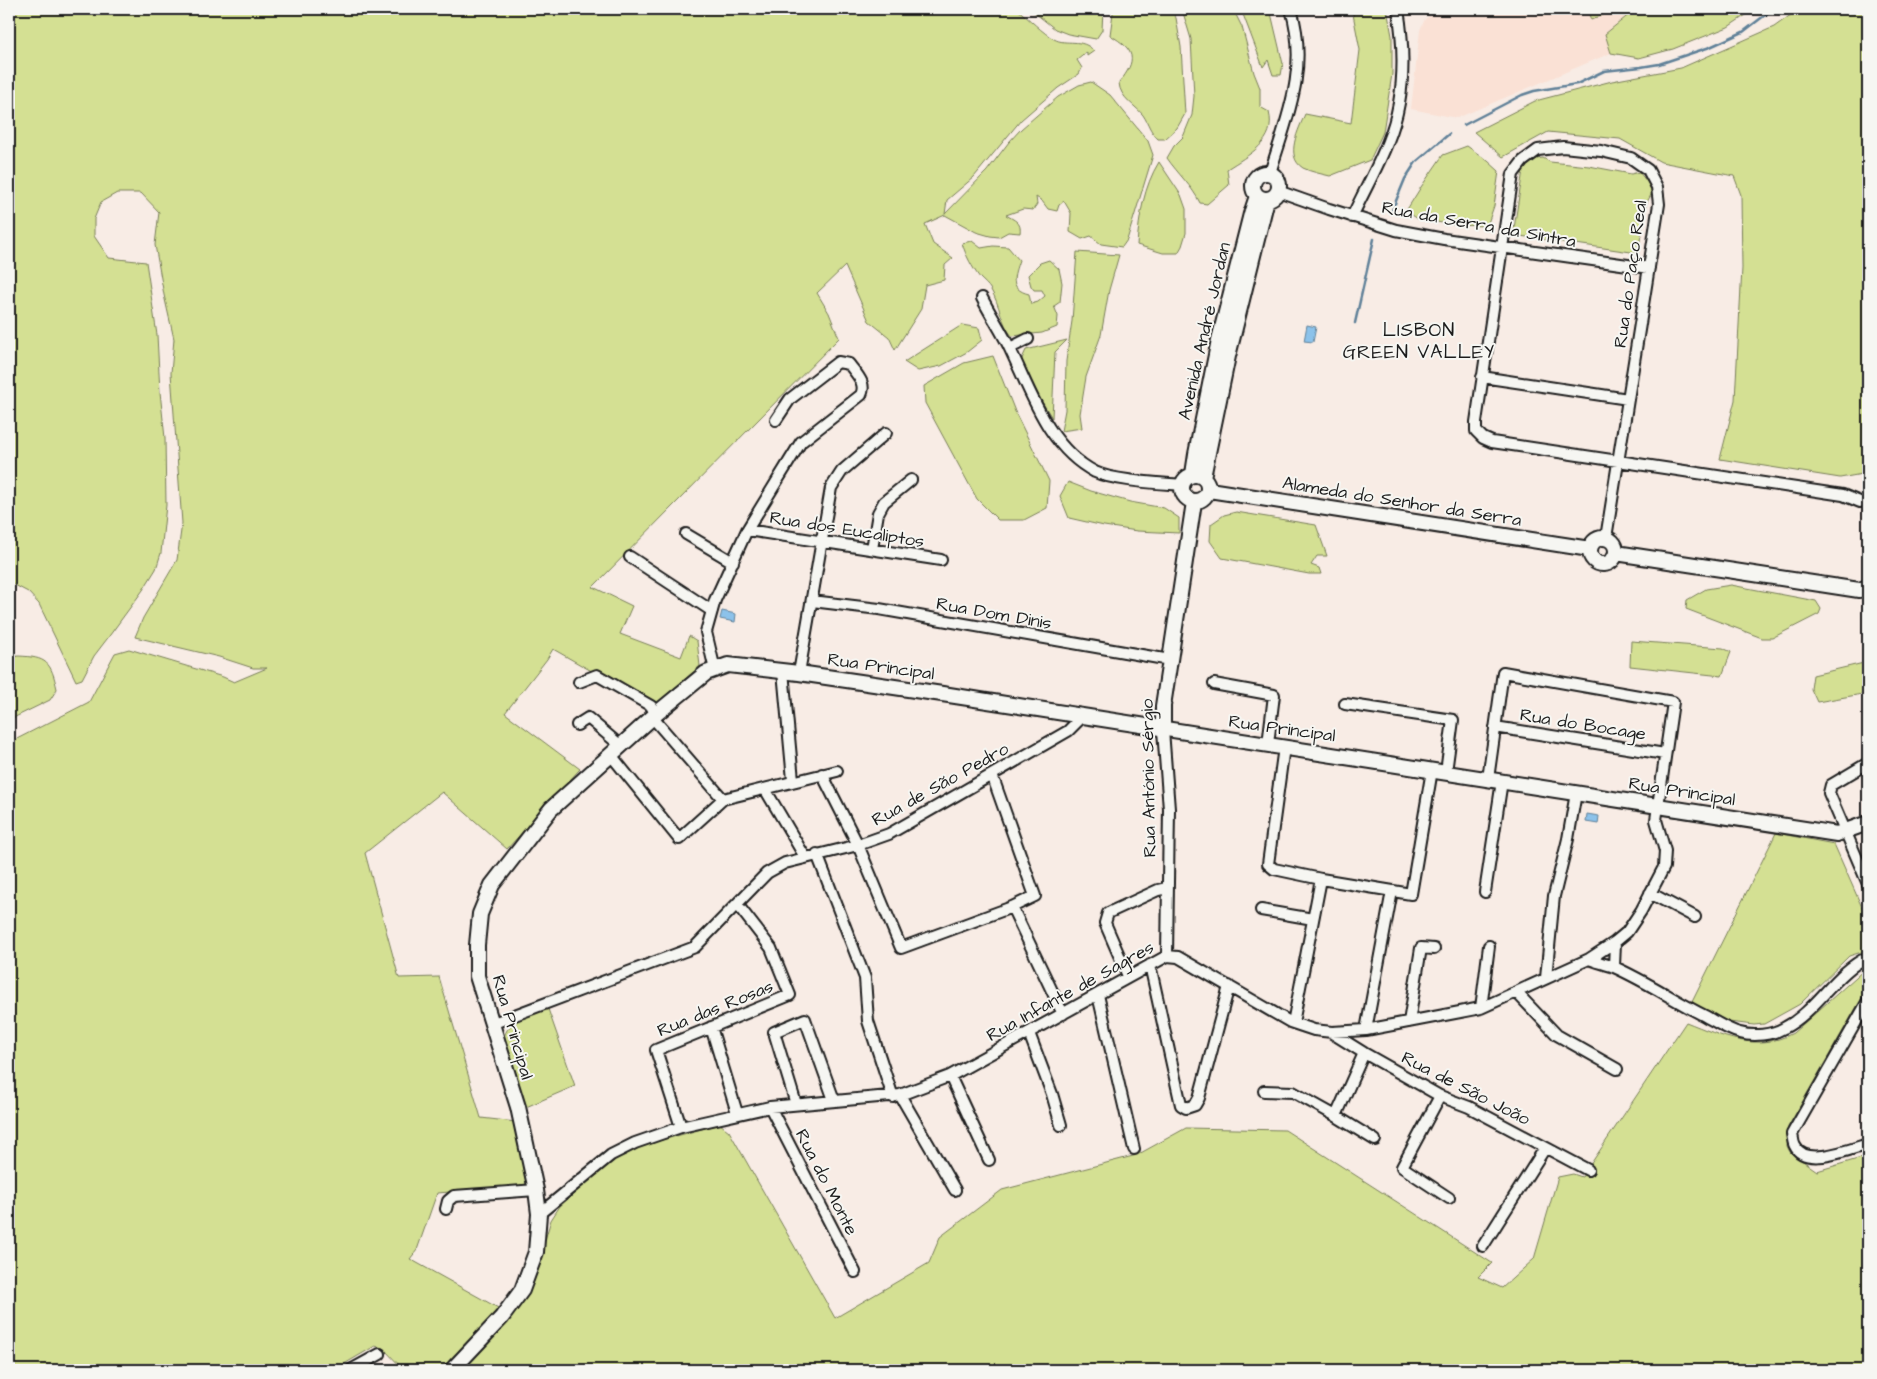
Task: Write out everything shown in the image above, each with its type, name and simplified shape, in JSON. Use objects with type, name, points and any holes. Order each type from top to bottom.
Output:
[{"type":"street","points":[[1267,195],[1278,180],[1270,173],[1292,105],[1299,62],[1295,24],[1290,9]]},
{"type":"street","points":[[1352,217],[1386,147],[1398,108],[1402,74],[1402,31],[1398,9]]},
{"type":"street","name":"Rua do Paço Real","points":[[1606,538],[1618,461],[1659,204],[1657,187],[1648,170],[1631,158],[1600,151],[1563,147],[1538,150],[1523,162],[1513,174],[1482,376],[1476,431],[1492,442],[1618,461],[1842,495],[1860,502]]},
{"type":"street","name":"Avenida André Jordan","points":[[1201,480],[1228,356],[1267,195],[1252,187],[1255,177],[1264,173],[1270,173]]},
{"type":"street","name":"Rua da Serra da Sintra","points":[[1267,195],[1396,230],[1649,268]]},
{"type":"street","points":[[982,298],[1010,348],[1035,401],[1064,450],[1080,463],[1097,473],[1125,479],[1182,486]]},
{"type":"street","points":[[1010,348],[1028,339]]},
{"type":"street","points":[[715,670],[706,632],[712,611],[747,530],[801,442],[862,395],[864,384],[849,364],[838,362],[790,399],[776,420]]},
{"type":"street","points":[[1482,376],[1628,399]]},
{"type":"street","points":[[799,673],[831,488],[842,471],[886,433]]},
{"type":"street","points":[[872,549],[878,513],[884,502],[911,480]]},
{"type":"street","points":[[1184,480],[1201,480],[1204,499],[1194,502],[1184,496],[1182,486],[1184,480]]},
{"type":"street","name":"Alameda do Senhor da Serra","points":[[1201,480],[1590,549]]},
{"type":"street","name":"Rua António Sérgio","points":[[1168,956],[1169,809],[1163,706],[1194,502]]},
{"type":"street","name":"Rua dos Eucaliptos","points":[[747,530],[941,560]]},
{"type":"street","points":[[686,534],[733,562]]},
{"type":"street","points":[[1606,538],[1614,544],[1616,553],[1611,561],[1601,564],[1593,559],[1590,549],[1596,540],[1606,538]]},
{"type":"street","points":[[1616,553],[1860,590],[1868,587]]},
{"type":"street","points":[[630,557],[712,611]]},
{"type":"street","name":"Rua Dom Dinis","points":[[812,601],[879,608],[1170,660]]},
{"type":"street","name":"Rua Principal","points":[[452,1370],[502,1317],[522,1290],[536,1252],[540,1214],[518,1107],[477,976],[480,914],[492,885],[551,809],[655,716],[706,674],[728,664],[799,673],[1163,730],[1268,744],[1837,834],[1868,823]]},
{"type":"street","points":[[783,671],[793,780]]},
{"type":"street","name":"Rua Infante de Sagres","points":[[540,1214],[611,1155],[635,1143],[681,1127],[770,1107],[897,1096],[950,1076],[1128,976],[1168,956],[1178,957],[1293,1023],[1314,1030],[1332,1032],[1366,1030],[1481,1008],[1589,959],[1627,932],[1664,867],[1665,851],[1656,820],[1673,702],[1503,672],[1496,727]]},
{"type":"street","points":[[579,682],[597,675],[651,706],[655,716],[723,799]]},
{"type":"street","points":[[1214,684],[1274,695],[1268,744]]},
{"type":"street","points":[[1284,747],[1268,864],[1274,869],[1321,879],[1411,894],[1439,771],[1453,720],[1345,704]]},
{"type":"street","points":[[1137,726],[1163,706]]},
{"type":"street","name":"Rua de São Pedro","points":[[491,1024],[695,947],[767,873],[785,863],[858,845],[889,834],[1068,731],[1082,717]]},
{"type":"street","points":[[577,725],[588,718],[616,751],[679,839],[723,799],[793,780],[837,771]]},
{"type":"street","points":[[1485,892],[1495,780],[1496,727]]},
{"type":"street","name":"Rua do Bocage","points":[[1496,727],[1665,754]]},
{"type":"street","points":[[1868,764],[1832,785],[1829,793],[1868,884]]},
{"type":"street","points":[[822,774],[858,845],[901,948],[1012,907],[1035,896],[992,775]]},
{"type":"street","points":[[765,788],[805,857]]},
{"type":"street","points":[[1546,978],[1554,896],[1568,839],[1576,793]]},
{"type":"street","points":[[817,854],[865,978],[868,1021],[897,1096],[955,1190]]},
{"type":"street","points":[[1293,1023],[1321,879]]},
{"type":"street","points":[[1128,976],[1105,923],[1108,913],[1158,890],[1167,888]]},
{"type":"street","points":[[1366,1030],[1392,891]]},
{"type":"street","points":[[1650,893],[1695,917]]},
{"type":"street","name":"Rua das Rosas","points":[[681,1127],[656,1050],[790,995],[771,948],[737,904]]},
{"type":"street","points":[[1012,907],[1063,1014]]},
{"type":"street","points":[[1261,910],[1313,919]]},
{"type":"street","points":[[1614,967],[1615,942]]},
{"type":"street","points":[[1481,1008],[1489,946]]},
{"type":"street","points":[[1409,1022],[1422,948],[1434,949]]},
{"type":"street","points":[[1589,959],[1614,967],[1688,1008],[1739,1033],[1753,1035],[1768,1034],[1783,1029],[1798,1019],[1843,975],[1860,960],[1868,957]]},
{"type":"street","points":[[1150,965],[1181,1105],[1186,1108],[1195,1104],[1199,1098],[1229,986]]},
{"type":"street","points":[[1516,992],[1556,1035],[1617,1069]]},
{"type":"street","points":[[1098,994],[1134,1149]]},
{"type":"street","points":[[1868,1001],[1864,1016],[1792,1134],[1795,1147],[1804,1155],[1819,1157],[1868,1144]]},
{"type":"street","points":[[796,1104],[774,1032],[805,1018],[834,1100]]},
{"type":"street","points":[[712,1027],[737,1113]]},
{"type":"street","name":"Rua de São João","points":[[1332,1032],[1364,1053],[1440,1096],[1469,1107],[1588,1170]]},
{"type":"street","points":[[1029,1033],[1052,1094],[1061,1125]]},
{"type":"street","points":[[1336,1116],[1364,1053]]},
{"type":"street","points":[[950,1076],[989,1160]]},
{"type":"street","points":[[1264,1091],[1293,1092],[1375,1140]]},
{"type":"street","points":[[1440,1096],[1402,1167],[1449,1198]]},
{"type":"street","name":"Rua do Monte","points":[[770,1107],[855,1272]]},
{"type":"street","points":[[1482,1246],[1545,1148]]},
{"type":"street","points":[[446,1210],[448,1200],[454,1196],[536,1190]]},
{"type":"street","points":[[351,1370],[380,1354]]},
{"type":"shaded area","points":[[1439,9],[1636,9],[1605,34],[1611,53],[1457,118],[1411,109],[1420,30],[1425,19]]},
{"type":"green space","points":[[9,9],[1017,9],[1050,37],[1059,41],[1084,44],[1094,51],[1087,56],[1087,52],[1077,60],[1082,68],[1079,74],[1058,88],[1021,120],[974,177],[947,200],[945,214],[987,171],[1021,129],[1058,97],[1079,85],[1091,82],[1110,95],[1148,141],[1153,155],[1127,240],[1122,247],[1101,244],[1091,236],[1082,239],[1070,232],[1071,213],[1064,201],[1059,205],[1057,211],[1048,209],[1036,197],[1037,204],[1033,210],[1023,209],[1006,215],[1019,224],[1020,233],[1008,232],[999,237],[990,236],[976,232],[945,215],[925,224],[933,244],[953,258],[945,265],[944,280],[925,285],[921,309],[895,350],[889,337],[869,321],[845,266],[817,293],[829,313],[839,338],[593,587],[632,606],[620,634],[681,657],[689,636],[697,641],[700,666],[656,704],[553,649],[505,713],[580,769],[507,849],[442,792],[365,853],[399,978],[439,977],[481,1118],[516,1122],[528,1186],[437,1193],[417,1250],[410,1259],[500,1309],[442,1370],[404,1370],[383,1348],[375,1346],[334,1370],[9,1370],[9,743],[89,702],[115,653],[129,649],[234,682],[267,668],[253,668],[219,657],[135,637],[143,618],[177,560],[182,523],[171,373],[174,339],[155,245],[159,212],[141,193],[117,193],[101,202],[94,219],[94,236],[109,258],[146,262],[157,335],[165,438],[166,505],[161,553],[156,569],[143,590],[94,656],[82,679],[76,681],[39,604],[28,592],[9,582]]},
{"type":"green space","points":[[1030,9],[1103,9],[1102,30],[1096,39],[1068,34],[1055,29]]},
{"type":"green space","points":[[1112,9],[1171,9],[1176,18],[1181,47],[1185,114],[1177,128],[1165,139],[1158,139],[1155,136],[1143,115],[1122,93],[1119,83],[1129,67],[1131,56],[1125,45],[1110,35]]},
{"type":"green space","points":[[1182,9],[1233,9],[1242,27],[1254,73],[1260,88],[1260,107],[1269,112],[1269,132],[1265,140],[1252,153],[1227,169],[1229,185],[1207,204],[1200,203],[1167,158],[1174,146],[1183,137],[1192,115],[1194,96],[1191,39]]},
{"type":"green space","points":[[1241,9],[1270,9],[1283,64],[1281,75],[1273,75],[1268,60],[1263,67]]},
{"type":"green space","points":[[1352,9],[1387,9],[1392,36],[1392,74],[1383,132],[1370,160],[1330,176],[1303,168],[1297,163],[1294,157],[1295,142],[1305,114],[1351,123],[1360,50]]},
{"type":"green space","points":[[1587,9],[1617,9],[1591,20]]},
{"type":"green space","points":[[1636,9],[1755,9],[1728,27],[1673,49],[1639,58],[1611,53],[1605,34]]},
{"type":"green space","points":[[1799,9],[1868,9],[1868,473],[1840,478],[1720,459],[1735,400],[1742,268],[1741,195],[1734,176],[1661,162],[1620,139],[1548,132],[1503,157],[1474,132],[1535,101],[1612,81],[1681,68],[1774,27]]},
{"type":"green space","points":[[1467,146],[1499,171],[1494,206],[1487,226],[1455,225],[1418,219],[1406,211],[1443,155]]},
{"type":"green space","points":[[1543,158],[1550,162],[1589,166],[1631,174],[1639,172],[1648,183],[1652,193],[1646,204],[1638,253],[1513,235],[1523,170],[1535,159]]},
{"type":"green space","points":[[1159,162],[1181,195],[1186,209],[1186,233],[1178,253],[1163,253],[1137,245],[1143,202]]},
{"type":"green space","points":[[972,241],[981,248],[993,246],[1008,247],[1019,260],[1014,276],[1015,285],[1022,292],[1029,294],[1031,304],[1038,302],[1045,296],[1042,290],[1034,290],[1028,275],[1040,263],[1049,260],[1059,269],[1062,283],[1060,302],[1054,306],[1058,316],[1057,327],[1042,333],[1012,336],[1005,325],[991,290],[977,274],[965,252],[962,243]]},
{"type":"green space","points":[[1077,252],[1119,255],[1109,290],[1101,335],[1086,377],[1080,414],[1082,428],[1061,431],[1065,410],[1066,361],[1072,321]]},
{"type":"green space","points":[[962,325],[979,328],[982,340],[967,352],[941,366],[918,371],[904,362]]},
{"type":"green space","points":[[1067,340],[1055,352],[1052,418],[1033,387],[1021,361],[1026,350]]},
{"type":"green space","points":[[993,356],[1016,414],[1049,481],[1047,508],[1024,520],[998,520],[977,499],[925,403],[924,386],[964,363]]},
{"type":"green space","points":[[1068,482],[1091,491],[1130,502],[1164,508],[1179,518],[1179,533],[1137,531],[1069,518],[1060,496]]},
{"type":"green space","points":[[1236,512],[1316,525],[1327,556],[1317,556],[1311,565],[1319,568],[1321,574],[1309,574],[1222,558],[1210,541],[1211,524],[1224,515]]},
{"type":"green space","points":[[1731,585],[1816,601],[1821,609],[1819,614],[1772,638],[1762,638],[1686,609],[1687,600],[1706,589]]},
{"type":"green space","points":[[1631,641],[1723,648],[1731,652],[1722,676],[1630,666]]},
{"type":"green space","points":[[18,656],[35,658],[46,663],[50,667],[57,689],[50,700],[9,720],[9,658]]},
{"type":"green space","points":[[1868,662],[1868,693],[1817,702],[1811,689],[1813,675]]},
{"type":"green space","points":[[1776,833],[1834,844],[1868,921],[1868,950],[1849,956],[1800,1004],[1764,1024],[1754,1025],[1729,1022],[1692,1002]]},
{"type":"green space","points":[[1865,969],[1868,969],[1868,987],[1788,1127],[1787,1146],[1790,1152],[1817,1171],[1868,1156],[1868,1370],[462,1370],[520,1304],[533,1279],[551,1220],[560,1206],[610,1162],[640,1146],[720,1124],[729,1131],[835,1318],[929,1263],[940,1237],[1002,1190],[1137,1155],[1186,1128],[1285,1130],[1492,1263],[1478,1277],[1502,1288],[1534,1259],[1558,1177],[1573,1174],[1582,1177],[1686,1022],[1739,1040],[1766,1042],[1779,1039],[1793,1033]]},
{"type":"green space","points":[[548,1009],[575,1086],[526,1107],[503,1040],[509,1027],[514,1022]]},
{"type":"water","points":[[1307,325],[1316,327],[1313,342],[1304,341]]},
{"type":"water","points":[[722,611],[736,614],[735,622],[720,619]]},
{"type":"water","points":[[1587,814],[1599,816],[1598,824],[1586,822]]},
{"type":"waterway","points":[[1464,125],[1522,95],[1534,91],[1577,84],[1604,71],[1659,64],[1710,47],[1743,32],[1773,9]]},
{"type":"waterway","points":[[1391,213],[1405,179],[1416,162],[1449,134]]},
{"type":"waterway","points":[[1355,323],[1374,239]]},
{"type":"district","name":"LISBON GREEN VALLEY","points":[[1419,340]]}]
